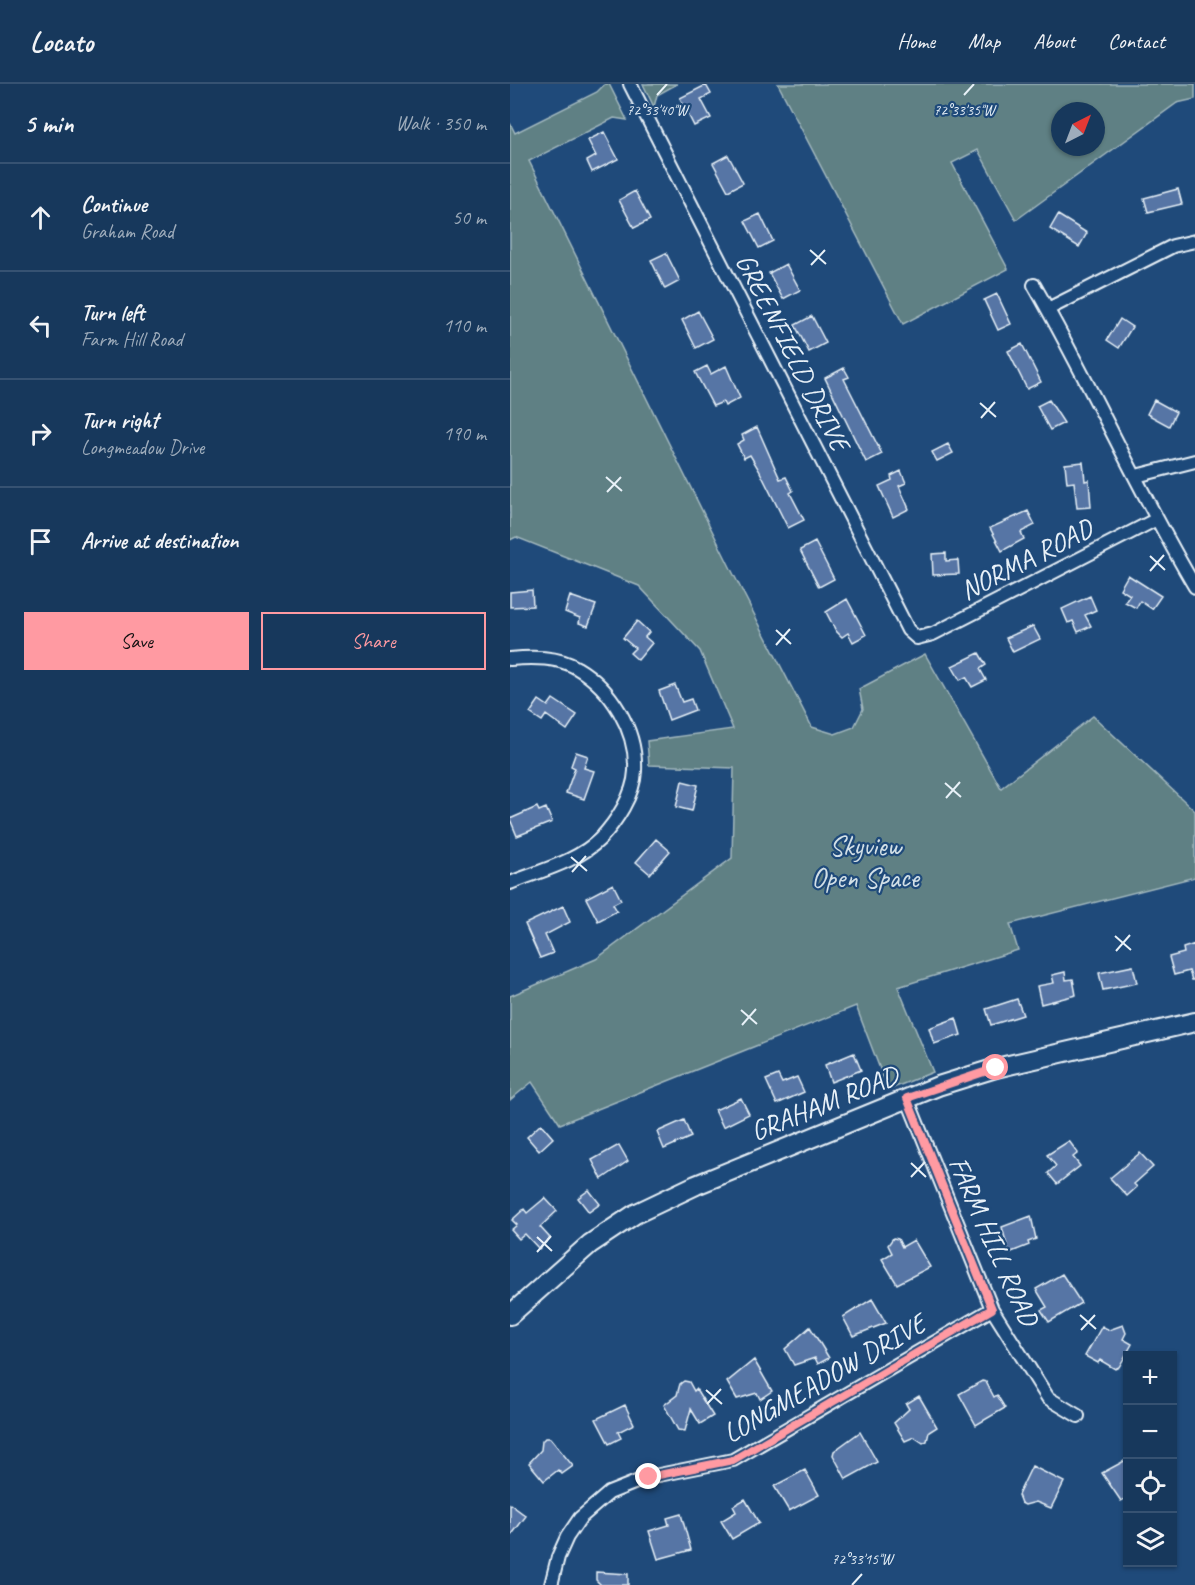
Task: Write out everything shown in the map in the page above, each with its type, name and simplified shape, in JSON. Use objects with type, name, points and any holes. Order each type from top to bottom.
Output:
[{"type":"street","name":"GREENFIELD DRIVE","points":[[630,84],[908,630],[917,638]]},
{"type":"street","points":[[1048,309],[1173,246],[1195,241]]},
{"type":"street","points":[[1034,285],[1136,476],[1155,520],[1195,587]]},
{"type":"street","points":[[1136,476],[1195,461]]},
{"type":"street","name":"NORMA ROAD","points":[[917,638],[933,634],[1155,520]]},
{"type":"street","points":[[510,659],[536,656],[576,667],[608,693],[631,734],[635,772],[622,810],[598,840],[571,859],[510,884]]},
{"type":"street","name":"GRAHAM ROAD","points":[[510,1315],[590,1244],[635,1214],[796,1142],[907,1098],[996,1068],[1195,1022]]},
{"type":"street","name":"FARM HILL ROAD","points":[[907,1098],[992,1309],[1048,1398],[1078,1416]]},
{"type":"street","name":"LONGMEADOW DRIVE","points":[[551,1585],[558,1557],[567,1538],[580,1518],[609,1493],[649,1477],[733,1460],[992,1309]]},
{"type":"green space","name":"Skyview Open Space","points":[[605,84],[609,84],[627,120],[614,118],[529,161],[812,727],[835,734],[854,727],[863,709],[859,689],[925,654],[1001,788],[1093,716],[1195,811],[1195,877],[1010,924],[1018,950],[898,987],[933,1072],[888,1090],[856,1006],[560,1124],[532,1082],[510,1100],[510,996],[596,959],[732,858],[734,768],[649,765],[647,741],[733,729],[700,651],[639,586],[516,537],[510,540],[510,123],[515,133],[597,92]]},
{"type":"green space","points":[[643,84],[677,84],[657,95],[654,107]]},
{"type":"green space","points":[[778,84],[1195,84],[1195,99],[1177,103],[1105,155],[1105,102],[1051,102],[1051,156],[1104,156],[1016,220],[978,150],[952,163],[1008,269],[903,324]]},
{"type":"building","points":[[706,85],[711,94],[701,99],[711,118],[694,126],[680,98]]},
{"type":"building","points":[[604,132],[618,159],[592,172],[587,161],[596,156],[588,140]]},
{"type":"building","points":[[728,155],[743,183],[728,191],[713,163]]},
{"type":"building","points":[[1178,189],[1182,204],[1148,212],[1144,198]]},
{"type":"building","points":[[635,191],[650,220],[634,228],[619,200]]},
{"type":"building","points":[[760,214],[773,241],[759,248],[745,221]]},
{"type":"building","points":[[1058,215],[1087,233],[1079,247],[1050,229]]},
{"type":"building","points":[[666,253],[680,281],[665,289],[651,260]]},
{"type":"building","points":[[786,264],[800,290],[783,299],[769,273]]},
{"type":"building","points":[[997,294],[1011,324],[998,330],[984,300]]},
{"type":"building","points":[[698,311],[713,339],[696,348],[682,320]]},
{"type":"building","points":[[812,316],[826,343],[809,352],[795,325]]},
{"type":"building","points":[[1120,319],[1132,327],[1119,348],[1107,340]]},
{"type":"building","points":[[1022,344],[1041,382],[1027,389],[1008,351]]},
{"type":"building","points":[[707,366],[711,374],[726,366],[740,398],[725,406],[723,402],[713,406],[695,372]]},
{"type":"building","points":[[844,368],[849,377],[844,379],[882,454],[866,462],[825,378]]},
{"type":"building","points":[[1049,400],[1064,423],[1050,430],[1037,406]]},
{"type":"building","points":[[1154,400],[1176,412],[1169,426],[1147,414]]},
{"type":"building","points":[[757,427],[780,479],[786,477],[793,491],[790,493],[804,520],[788,528],[750,455],[744,458],[737,444],[744,440],[742,435]]},
{"type":"building","points":[[948,444],[953,453],[937,461],[932,452]]},
{"type":"building","points":[[1083,462],[1085,481],[1089,480],[1091,507],[1077,508],[1074,482],[1067,483],[1065,464]]},
{"type":"building","points":[[901,471],[906,483],[899,486],[909,509],[893,517],[879,486],[892,480],[891,476]]},
{"type":"building","points":[[1028,511],[1035,525],[1021,532],[1024,539],[1002,551],[990,528]]},
{"type":"building","points":[[815,542],[834,579],[819,587],[800,550]]},
{"type":"building","points":[[946,553],[946,561],[958,560],[959,574],[933,575],[932,554]]},
{"type":"building","points":[[1128,575],[1161,596],[1152,609],[1140,601],[1136,608],[1125,602],[1130,595],[1120,589]]},
{"type":"building","points":[[532,590],[533,606],[510,607],[510,592]]},
{"type":"building","points":[[570,596],[596,605],[588,626],[579,623],[580,618],[565,612]]},
{"type":"building","points":[[1090,596],[1096,610],[1085,615],[1091,626],[1078,632],[1073,621],[1068,623],[1062,609]]},
{"type":"building","points":[[847,599],[866,635],[853,642],[848,633],[842,637],[836,631],[826,612]]},
{"type":"building","points":[[637,621],[649,632],[645,637],[652,643],[638,660],[630,653],[635,648],[623,638]]},
{"type":"building","points":[[1033,626],[1040,639],[1013,652],[1006,638]]},
{"type":"building","points":[[979,653],[986,665],[980,669],[986,680],[972,687],[966,677],[960,680],[952,666]]},
{"type":"building","points":[[675,685],[682,702],[691,699],[695,710],[669,720],[659,691]]},
{"type":"building","points":[[553,699],[577,715],[567,730],[546,715],[542,721],[530,713],[539,700],[548,706]]},
{"type":"building","points":[[576,752],[588,756],[584,768],[594,771],[584,799],[566,793],[575,768],[571,766]]},
{"type":"building","points":[[682,781],[698,785],[692,811],[676,807]]},
{"type":"building","points":[[537,807],[539,811],[546,808],[552,822],[517,836],[510,819]]},
{"type":"building","points":[[656,839],[670,851],[650,874],[636,862]]},
{"type":"building","points":[[613,884],[621,900],[613,904],[617,911],[598,921],[586,898]]},
{"type":"building","points":[[563,906],[570,922],[545,935],[553,953],[540,958],[525,924]]},
{"type":"building","points":[[1195,944],[1195,980],[1192,980],[1189,971],[1174,975],[1169,957],[1184,953],[1183,948]]},
{"type":"building","points":[[1133,966],[1137,983],[1103,990],[1099,973]]},
{"type":"building","points":[[1065,972],[1066,980],[1073,979],[1076,995],[1041,1004],[1037,986],[1054,983],[1052,975]]},
{"type":"building","points":[[1017,999],[1023,1015],[991,1025],[986,1009]]},
{"type":"building","points":[[956,1018],[961,1035],[934,1044],[929,1028]]},
{"type":"building","points":[[854,1053],[861,1070],[831,1082],[825,1065]]},
{"type":"building","points":[[778,1075],[782,1083],[797,1077],[804,1092],[777,1104],[766,1080]]},
{"type":"building","points":[[741,1098],[749,1114],[723,1127],[715,1110]]},
{"type":"building","points":[[684,1120],[691,1137],[664,1149],[657,1132]]},
{"type":"building","points":[[541,1124],[553,1138],[539,1151],[527,1137]]},
{"type":"building","points":[[1069,1141],[1078,1153],[1073,1157],[1080,1166],[1057,1184],[1048,1173],[1056,1166],[1047,1155]]},
{"type":"building","points":[[619,1145],[628,1161],[602,1179],[592,1160]]},
{"type":"building","points":[[1140,1153],[1153,1167],[1134,1184],[1137,1187],[1127,1196],[1110,1178]]},
{"type":"building","points":[[589,1190],[600,1204],[589,1212],[578,1198]]},
{"type":"building","points":[[545,1198],[557,1211],[540,1227],[550,1238],[539,1249],[525,1234],[519,1239],[511,1230],[517,1225],[512,1220],[524,1209],[527,1213]]},
{"type":"building","points":[[1031,1216],[1036,1239],[1028,1242],[1029,1245],[1009,1253],[1002,1227]]},
{"type":"building","points":[[893,1238],[898,1239],[902,1247],[914,1240],[930,1267],[897,1284],[882,1259],[892,1253],[888,1245]]},
{"type":"building","points":[[1062,1274],[1081,1303],[1049,1322],[1041,1310],[1047,1307],[1036,1289]]},
{"type":"building","points":[[872,1299],[886,1323],[853,1336],[843,1317]]},
{"type":"building","points":[[1123,1325],[1126,1333],[1123,1339],[1132,1344],[1128,1351],[1123,1351],[1123,1360],[1115,1369],[1100,1360],[1098,1363],[1085,1356],[1102,1326],[1109,1330]]},
{"type":"building","points":[[810,1327],[829,1358],[818,1364],[815,1358],[794,1365],[785,1349]]},
{"type":"building","points":[[754,1360],[772,1391],[760,1399],[757,1393],[737,1399],[727,1382]]},
{"type":"building","points":[[684,1381],[689,1382],[694,1391],[696,1389],[713,1416],[700,1424],[691,1409],[685,1431],[678,1430],[664,1405],[677,1395],[680,1384]]},
{"type":"building","points":[[982,1381],[986,1382],[994,1397],[997,1395],[1005,1408],[976,1425],[959,1394]]},
{"type":"building","points":[[919,1396],[937,1427],[929,1432],[927,1441],[923,1443],[914,1437],[905,1441],[894,1423],[909,1409],[906,1404]]},
{"type":"building","points":[[625,1405],[634,1424],[618,1432],[621,1438],[609,1444],[596,1419]]},
{"type":"building","points":[[860,1432],[877,1462],[846,1479],[833,1455],[834,1451]]},
{"type":"building","points":[[550,1438],[573,1466],[562,1474],[558,1470],[544,1481],[529,1463],[541,1450],[542,1441]]},
{"type":"building","points":[[1123,1462],[1123,1500],[1121,1501],[1102,1473]]},
{"type":"building","points":[[1032,1466],[1064,1482],[1051,1508],[1036,1502],[1025,1505],[1021,1503],[1018,1495]]},
{"type":"building","points":[[805,1470],[819,1495],[789,1511],[774,1486]]},
{"type":"building","points":[[745,1499],[759,1523],[732,1539],[721,1521],[736,1512],[733,1506]]},
{"type":"building","points":[[510,1504],[526,1516],[510,1537]]},
{"type":"building","points":[[681,1514],[691,1550],[658,1559],[649,1531],[669,1525],[667,1518]]},
{"type":"building","points":[[596,1572],[628,1574],[628,1585],[601,1585],[596,1580]]},
{"type":"route","points":[[649,1477],[708,1467],[733,1460],[992,1309],[907,1098],[996,1068]]}]
